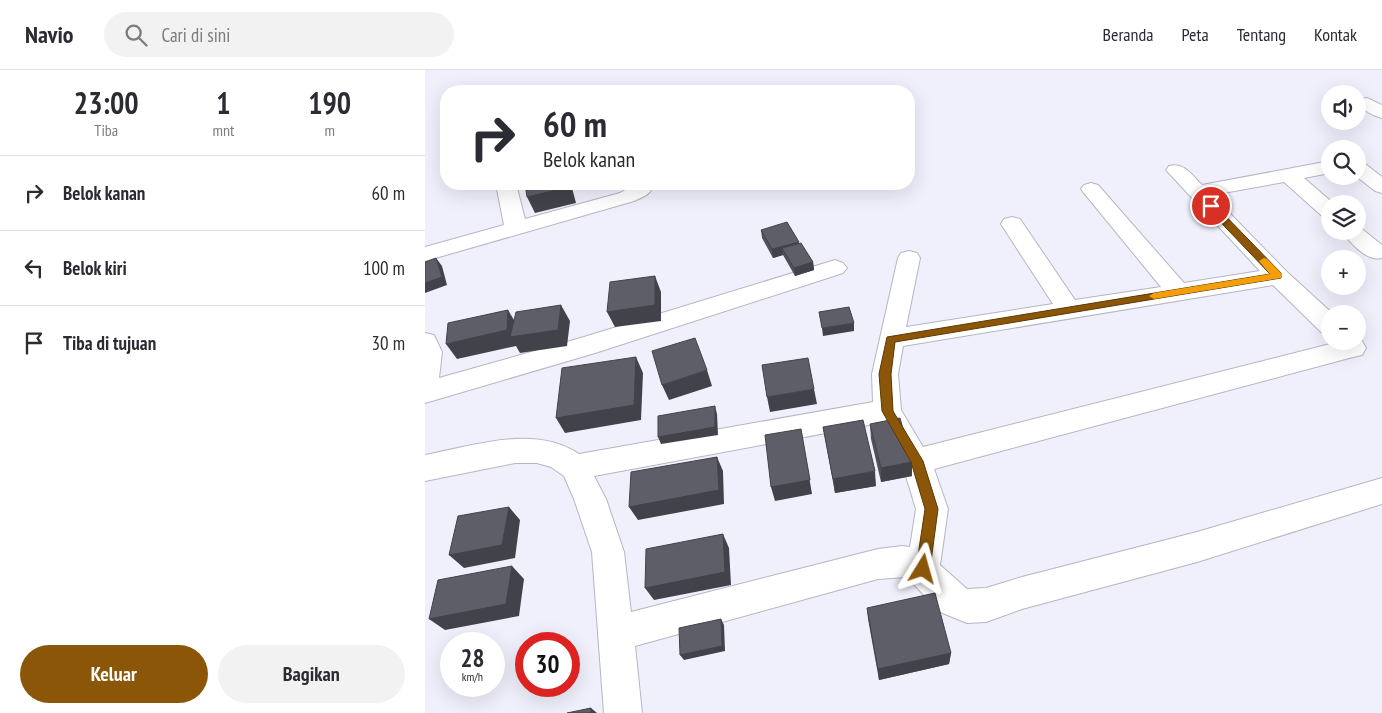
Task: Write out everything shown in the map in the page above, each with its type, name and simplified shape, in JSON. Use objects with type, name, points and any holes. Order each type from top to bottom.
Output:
[{"type":"street","points":[[1366,167],[1382,188]]},
{"type":"street","points":[[1176,170],[1278,276],[1321,317]]},
{"type":"street","points":[[1197,192],[1321,170]]},
{"type":"street","points":[[1289,175],[1321,203]]},
{"type":"street","points":[[1091,189],[1178,292]]},
{"type":"street","points":[[507,190],[515,228]]},
{"type":"street","points":[[425,254],[627,197],[640,190]]},
{"type":"street","points":[[1012,224],[1069,310]]},
{"type":"street","points":[[1363,240],[1376,252]]},
{"type":"street","points":[[909,258],[885,374],[887,411],[917,461],[932,509],[923,569]]},
{"type":"street","points":[[425,392],[586,346],[835,268]]},
{"type":"street","points":[[891,339],[1278,276]]},
{"type":"street","points":[[425,342],[429,352],[425,381]]},
{"type":"street","points":[[917,461],[1345,350]]},
{"type":"street","points":[[575,467],[887,411]]},
{"type":"street","points":[[425,468],[515,451],[537,451],[560,457],[575,467],[590,499],[608,552],[623,713]]},
{"type":"street","points":[[615,634],[878,564],[902,561],[916,564],[923,569],[952,600],[967,606],[986,605],[1022,593],[1197,547],[1382,491]]},
{"type":"building","points":[[526,190],[556,190],[527,197]]},
{"type":"building","points":[[787,222],[799,242],[772,249],[761,230]]},
{"type":"building","points":[[801,243],[813,262],[794,268],[782,248]]},
{"type":"building","points":[[436,258],[442,277],[425,283],[425,262]]},
{"type":"building","points":[[655,276],[655,305],[607,312],[610,282]]},
{"type":"building","points":[[561,305],[558,330],[510,337],[516,312]]},
{"type":"building","points":[[849,307],[854,323],[822,328],[819,312]]},
{"type":"building","points":[[508,310],[507,330],[446,344],[448,323]]},
{"type":"building","points":[[695,338],[707,370],[662,385],[652,351]]},
{"type":"building","points":[[636,357],[634,405],[556,418],[562,368]]},
{"type":"building","points":[[808,358],[814,389],[767,397],[762,365]]},
{"type":"building","points":[[715,406],[715,427],[658,437],[658,416]]},
{"type":"building","points":[[900,418],[912,462],[881,468],[870,424]]},
{"type":"building","points":[[863,420],[875,471],[833,479],[823,427]]},
{"type":"building","points":[[801,429],[810,480],[771,487],[765,435]]},
{"type":"building","points":[[717,457],[719,490],[629,507],[631,472]]},
{"type":"building","points":[[509,507],[502,545],[449,555],[458,516]]},
{"type":"building","points":[[723,534],[725,572],[645,588],[646,549]]},
{"type":"building","points":[[512,566],[506,604],[429,619],[438,580]]},
{"type":"building","points":[[935,593],[951,653],[878,669],[867,608]]},
{"type":"building","points":[[721,619],[722,646],[680,655],[679,628]]},
{"type":"building","points":[[591,708],[591,713],[567,713]]},
{"type":"slow traffic","points":[[1154,296],[1278,276],[1264,261]]},
{"type":"route","points":[[923,569],[932,509],[917,461],[887,411],[885,374],[891,339],[1278,276],[1211,206]]}]
